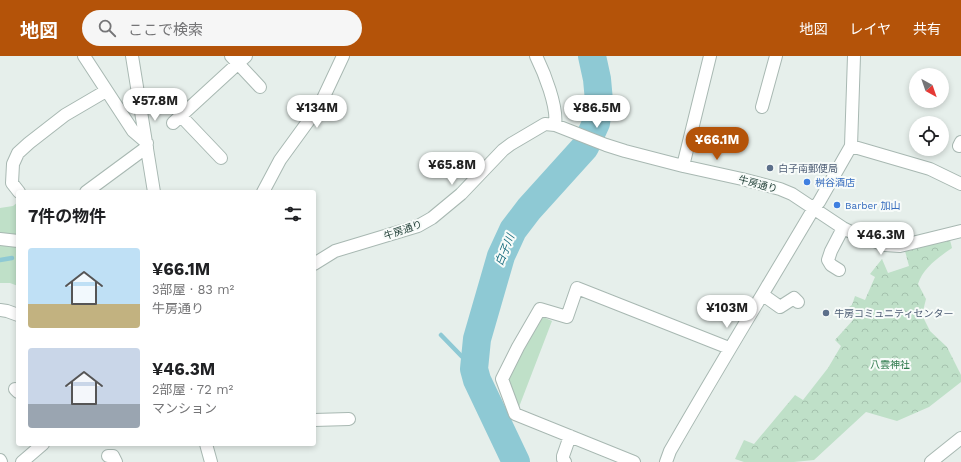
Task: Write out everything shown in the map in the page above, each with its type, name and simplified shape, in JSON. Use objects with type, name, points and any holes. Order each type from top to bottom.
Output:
[{"type":"street","points":[[84,56],[133,131],[147,145]]},
{"type":"street","points":[[132,56],[154,190]]},
{"type":"street","points":[[264,190],[280,160],[320,106],[343,56]]},
{"type":"street","points":[[536,56],[543,69],[555,108],[555,125]]},
{"type":"street","points":[[683,166],[710,56]]},
{"type":"street","points":[[762,107],[776,56]]},
{"type":"street","points":[[666,462],[670,451],[730,348],[819,202],[851,146],[854,56]]},
{"type":"street","points":[[221,158],[177,120],[239,58],[260,87]]},
{"type":"street","points":[[17,190],[12,183],[13,164],[18,154],[29,143],[65,115],[106,91]]},
{"type":"street","name":"牛房通り","points":[[316,263],[336,251],[418,226],[432,218],[461,194],[504,150],[545,124],[555,125],[625,151],[683,166],[742,178],[780,189],[792,194],[843,228],[857,235],[885,245],[900,246],[961,231]]},
{"type":"street","points":[[89,190],[147,145]]},
{"type":"street","points":[[851,146],[930,169],[961,184]]},
{"type":"street","points":[[839,270],[831,265],[828,260],[843,228]]},
{"type":"street","points":[[0,239],[16,241]]},
{"type":"street","points":[[634,462],[515,414],[502,379],[518,347],[540,309],[567,317],[577,288],[730,348]]},
{"type":"street","points":[[763,295],[780,307],[794,298],[798,302]]},
{"type":"street","points":[[0,310],[16,314]]},
{"type":"street","points":[[316,420],[349,419]]},
{"type":"street","points":[[565,462],[563,456],[570,436]]},
{"type":"street","points":[[931,462],[961,438]]},
{"type":"street","points":[[22,462],[41,446]]},
{"type":"street","points":[[207,446],[211,462]]},
{"type":"green space","points":[[16,204],[16,285],[10,283],[0,283],[0,208],[13,206]]},
{"type":"green space","name":"八雲神社","points":[[950,240],[952,248],[928,268],[920,278],[918,284],[926,299],[922,315],[930,331],[947,347],[961,375],[961,382],[929,407],[897,421],[866,412],[814,460],[794,462],[744,462],[735,459],[744,440],[754,444],[795,395],[803,400],[828,368],[841,346],[835,340],[853,320],[843,311],[852,305],[855,296],[865,300],[875,277],[870,274],[882,259],[888,273],[909,266],[905,251]]},
{"type":"green space","points":[[543,317],[552,321],[519,407],[508,377]]},
{"type":"waterway","name":"白子川","points":[[516,462],[477,380],[474,369],[477,339],[501,256],[513,230],[529,209],[585,147],[596,123],[599,101],[597,79],[592,56]]},
{"type":"waterway","points":[[0,260],[12,258]]},
{"type":"waterway","points":[[441,335],[474,369]]},
{"type":"place","name":"白子南郵便局","points":[[770,168]]},
{"type":"place","name":"桝谷酒店","points":[[807,182]]},
{"type":"place","name":"Barber 加山","points":[[837,205]]},
{"type":"place","name":"牛房コミュニティセンター","points":[[826,313]]}]
